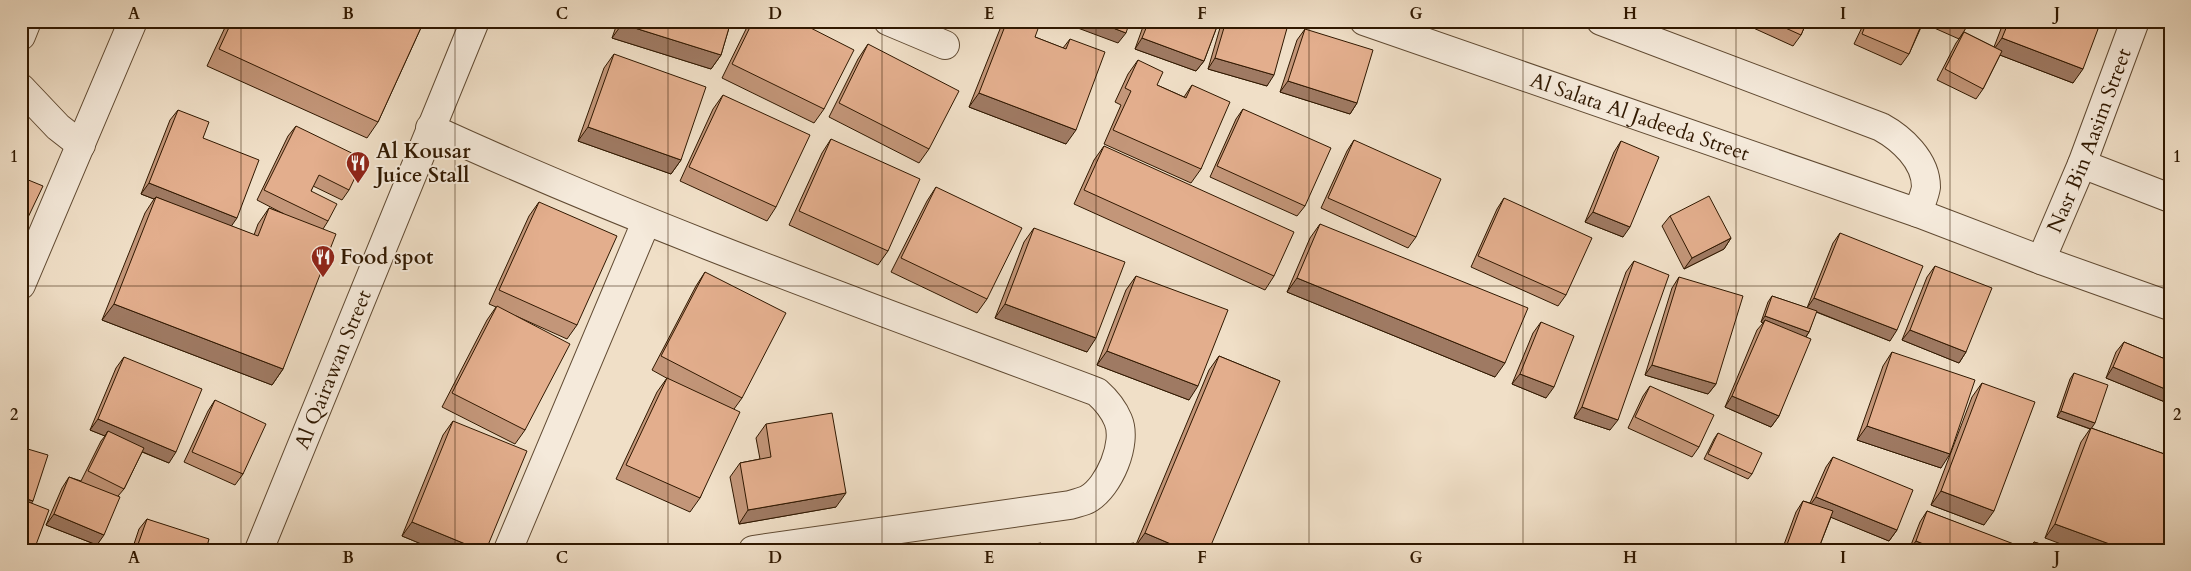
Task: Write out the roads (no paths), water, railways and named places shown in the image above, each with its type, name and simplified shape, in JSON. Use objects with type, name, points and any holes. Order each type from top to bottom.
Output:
[{"type":"street","points":[[21,36],[27,21]]},
{"type":"street","points":[[21,285],[133,21]]},
{"type":"street","name":"Al Qairawan Street","points":[[259,550],[475,21]]},
{"type":"street","points":[[888,21],[945,45]]},
{"type":"street","name":"Al Salata Al Jadeeda Street","points":[[1364,21],[1918,213],[2041,260],[2170,306]]},
{"type":"street","points":[[1601,21],[1871,123],[1897,136],[1911,150],[1920,167],[1926,186],[1918,213]]},
{"type":"street","name":"Nasr Bin Aasim Street","points":[[2041,260],[2082,164],[2135,21]]},
{"type":"street","points":[[21,88],[58,127],[81,146]]},
{"type":"street","points":[[430,128],[646,222],[1097,392],[1110,405],[1119,421],[1121,439],[1112,472],[1102,488],[1088,500],[1070,505],[753,550]]},
{"type":"street","points":[[2082,164],[2170,198]]},
{"type":"street","points":[[508,550],[646,222]]},
{"type":"place","name":"Al Kousar Juice Stall","points":[[358,184]]},
{"type":"place","name":"Food spot","points":[[323,278]]}]
